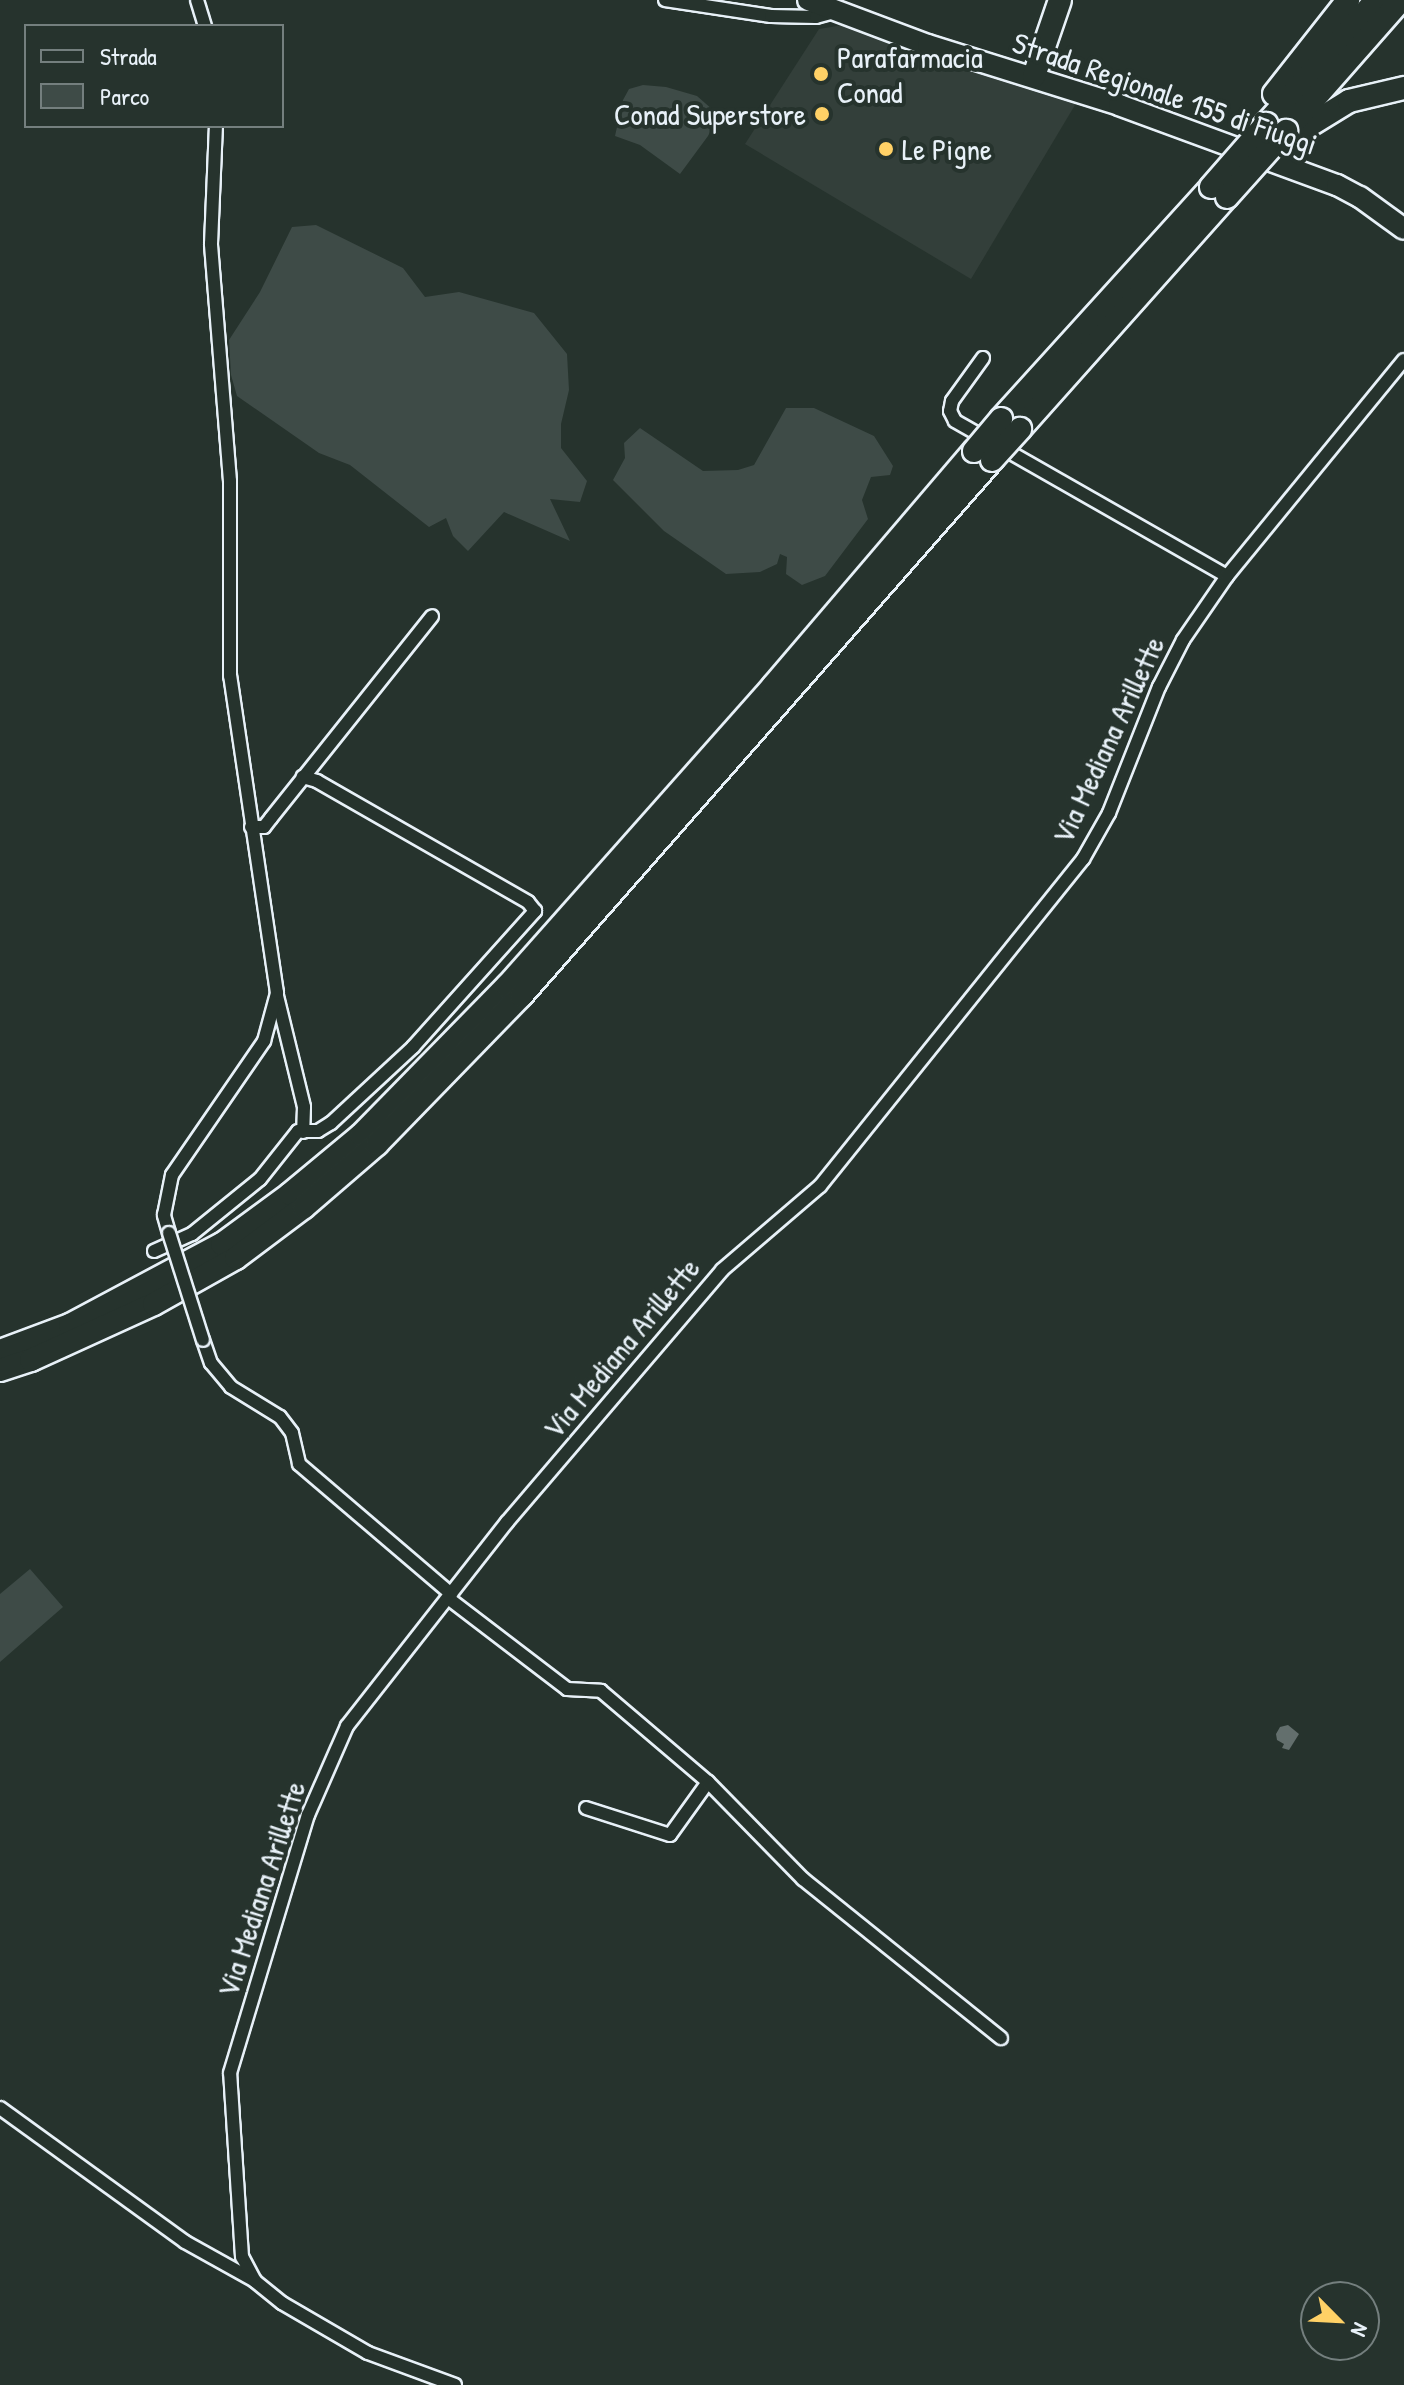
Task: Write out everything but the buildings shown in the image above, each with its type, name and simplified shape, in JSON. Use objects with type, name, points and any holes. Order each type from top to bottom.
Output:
[{"type":"highway","points":[[1034,76],[1060,0]]},
{"type":"highway","points":[[1241,168],[1266,165],[1277,126],[1348,0]]},
{"type":"highway","points":[[0,1370],[31,1360],[154,1304],[236,1258],[304,1207],[377,1144],[521,996],[1010,424],[1241,168],[1376,0]]},
{"type":"highway","points":[[1277,126],[1401,0]]},
{"type":"highway","points":[[1277,126],[1349,101],[1404,88]]},
{"type":"highway","points":[[0,1351],[83,1319],[222,1244],[290,1194],[361,1135],[507,986],[773,686],[983,456]]},
{"type":"main road","name":"Strada Regionale 155 di Fiuggi","points":[[808,0],[835,12],[1034,76],[1337,185],[1360,197],[1404,229]]},
{"type":"street","points":[[197,0],[204,24]]},
{"type":"street","points":[[665,0],[771,16],[816,17],[835,12]]},
{"type":"street","points":[[216,128],[211,244],[230,481],[228,631],[236,733],[277,993],[300,1081],[304,1107],[303,1132]]},
{"type":"street","points":[[983,358],[952,401],[950,411],[955,421],[1227,576]]},
{"type":"street","name":"Via Mediana Arillette","points":[[255,2281],[242,2257],[238,2225],[230,2073],[308,1815],[347,1726],[449,1596],[722,1270],[820,1186],[1083,859],[1109,813],[1169,664],[1227,576],[1404,360]]},
{"type":"street","points":[[251,827],[264,827],[432,616]]},
{"type":"street","points":[[154,1251],[192,1234],[260,1179],[298,1131],[318,1131],[331,1123],[404,1056],[535,911],[515,894],[317,781],[303,777]]},
{"type":"street","points":[[277,993],[264,1041],[172,1175],[164,1215],[211,1363],[231,1387],[280,1417],[292,1433],[299,1464],[449,1596],[567,1689],[601,1691],[708,1782],[803,1879],[1001,2038]]},
{"type":"street","points":[[586,1808],[670,1835],[708,1782]]},
{"type":"street","points":[[0,2108],[185,2242],[255,2281],[282,2303],[368,2353],[455,2385]]},
{"type":"shaded area","points":[[843,25],[1078,100],[971,279],[745,144],[819,29]]},
{"type":"shaded area","points":[[1288,1725],[1299,1734],[1289,1750],[1282,1748],[1284,1744],[1277,1740],[1276,1734],[1280,1727]]},
{"type":"green space","points":[[643,85],[666,87],[697,96],[713,110],[714,124],[708,136],[680,174],[640,145],[615,136],[623,100],[629,89]]},
{"type":"green space","points":[[316,225],[403,268],[425,297],[459,292],[534,313],[567,354],[569,390],[561,424],[561,448],[587,481],[580,502],[550,499],[570,541],[504,512],[468,551],[453,536],[446,518],[429,527],[350,465],[319,453],[237,396],[231,375],[229,340],[260,292],[292,227]]},
{"type":"green space","points":[[786,408],[814,408],[874,436],[893,466],[890,475],[871,477],[862,500],[868,519],[825,576],[802,585],[786,574],[787,557],[780,554],[777,564],[760,572],[726,574],[664,531],[613,480],[625,458],[624,443],[640,428],[703,471],[738,470],[754,465]]},
{"type":"green space","points":[[30,1569],[63,1607],[0,1662],[0,1594]]},
{"type":"place","name":"Parafarmacia Conad","points":[[821,74]]},
{"type":"place","name":"Conad Superstore","points":[[822,114]]},
{"type":"place","name":"Le Pigne","points":[[886,149]]}]
